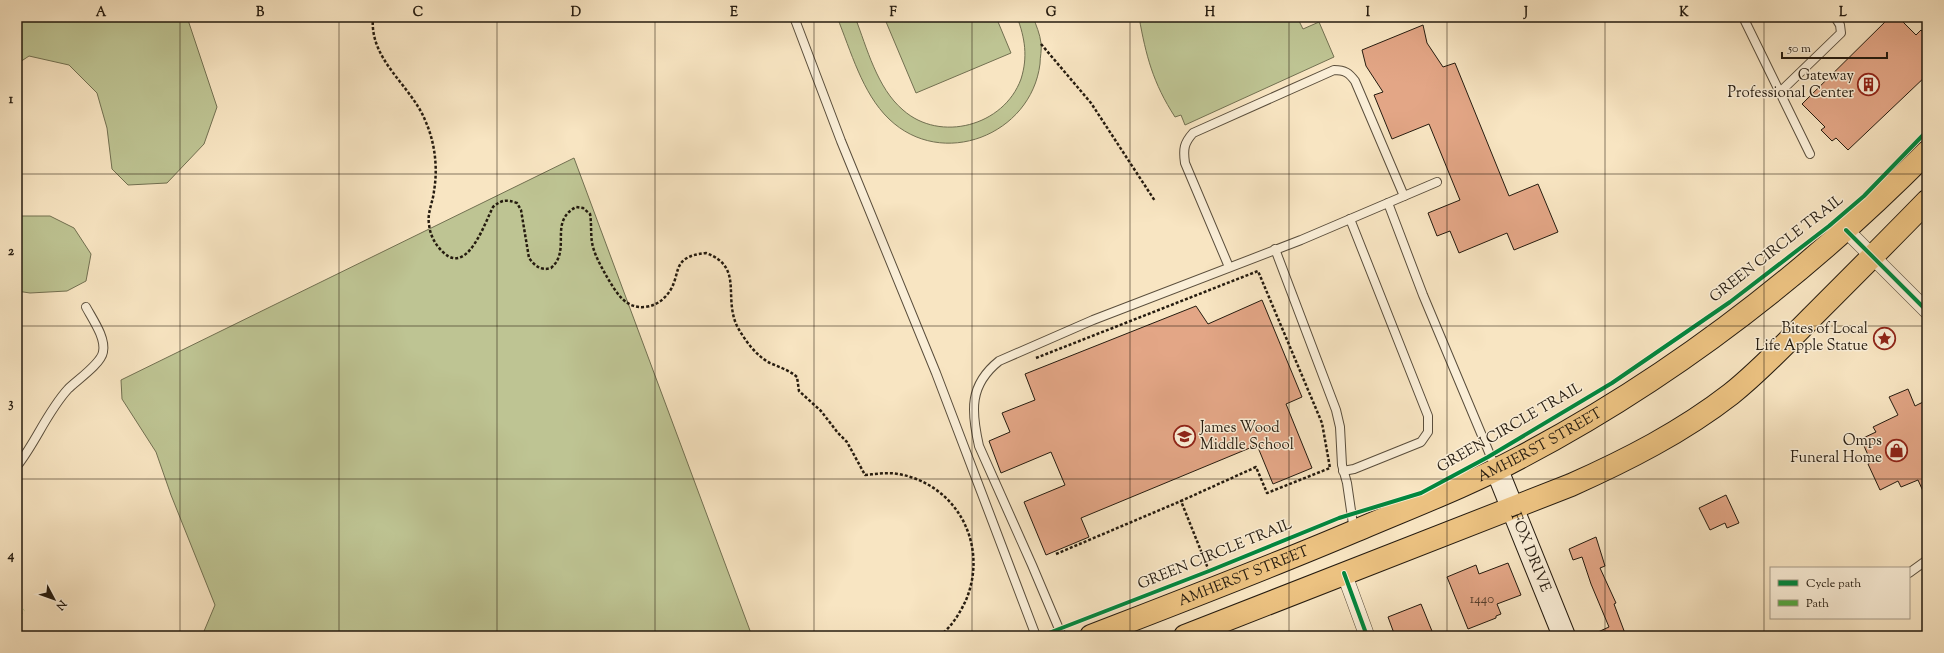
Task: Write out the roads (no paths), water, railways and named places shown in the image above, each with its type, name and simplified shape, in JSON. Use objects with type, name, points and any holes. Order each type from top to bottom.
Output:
[{"type":"main road","name":"AMHERST STREET","points":[[1090,636],[1121,630],[1399,513],[1496,470],[1594,416],[1656,377],[1737,319],[1846,230],[1927,152]]},
{"type":"main road","points":[[1185,636],[1512,508],[1617,465],[1692,422],[1730,395],[1763,366],[1927,201]]},
{"type":"main road","name":"FOX DRIVE","points":[[1496,470],[1564,636]]},
{"type":"main road","points":[[1344,573],[1337,561],[1340,554],[1367,539],[1399,513]]},
{"type":"street","points":[[1846,230],[1927,311]]},
{"type":"street","points":[[1344,573],[1367,636]]},
{"type":"lane","points":[[794,17],[840,141],[936,373],[1036,636]]},
{"type":"lane","points":[[1743,17],[1810,154]]},
{"type":"lane","points":[[1780,92],[1841,33],[1837,20]]},
{"type":"lane","points":[[1229,267],[1185,163],[1183,152],[1185,142],[1193,133],[1334,70],[1343,70],[1350,74],[1355,81],[1404,196]]},
{"type":"lane","points":[[1062,636],[979,446],[974,426],[974,407],[976,392],[981,380],[989,369],[999,361],[1093,320],[1350,219],[1437,182]]},
{"type":"lane","points":[[1388,203],[1423,295],[1496,470]]},
{"type":"lane","points":[[1344,471],[1354,469],[1421,442],[1428,432],[1430,423],[1350,219]]},
{"type":"lane","points":[[1275,249],[1336,410],[1340,427],[1344,471],[1354,531]]},
{"type":"lane","points":[[17,466],[28,452],[54,406],[66,391],[100,360],[103,354],[102,339],[86,307]]},
{"type":"lane","points":[[1910,573],[1927,560]]},
{"type":"place","name":"Gateway Professional Center","points":[[1869,85]]},
{"type":"place","name":"Bites of Local Life Apple Statue","points":[[1884,338]]},
{"type":"place","name":"James Wood Middle School","points":[[1184,437]]},
{"type":"place","name":"Omps Funeral Home","points":[[1897,450]]}]
